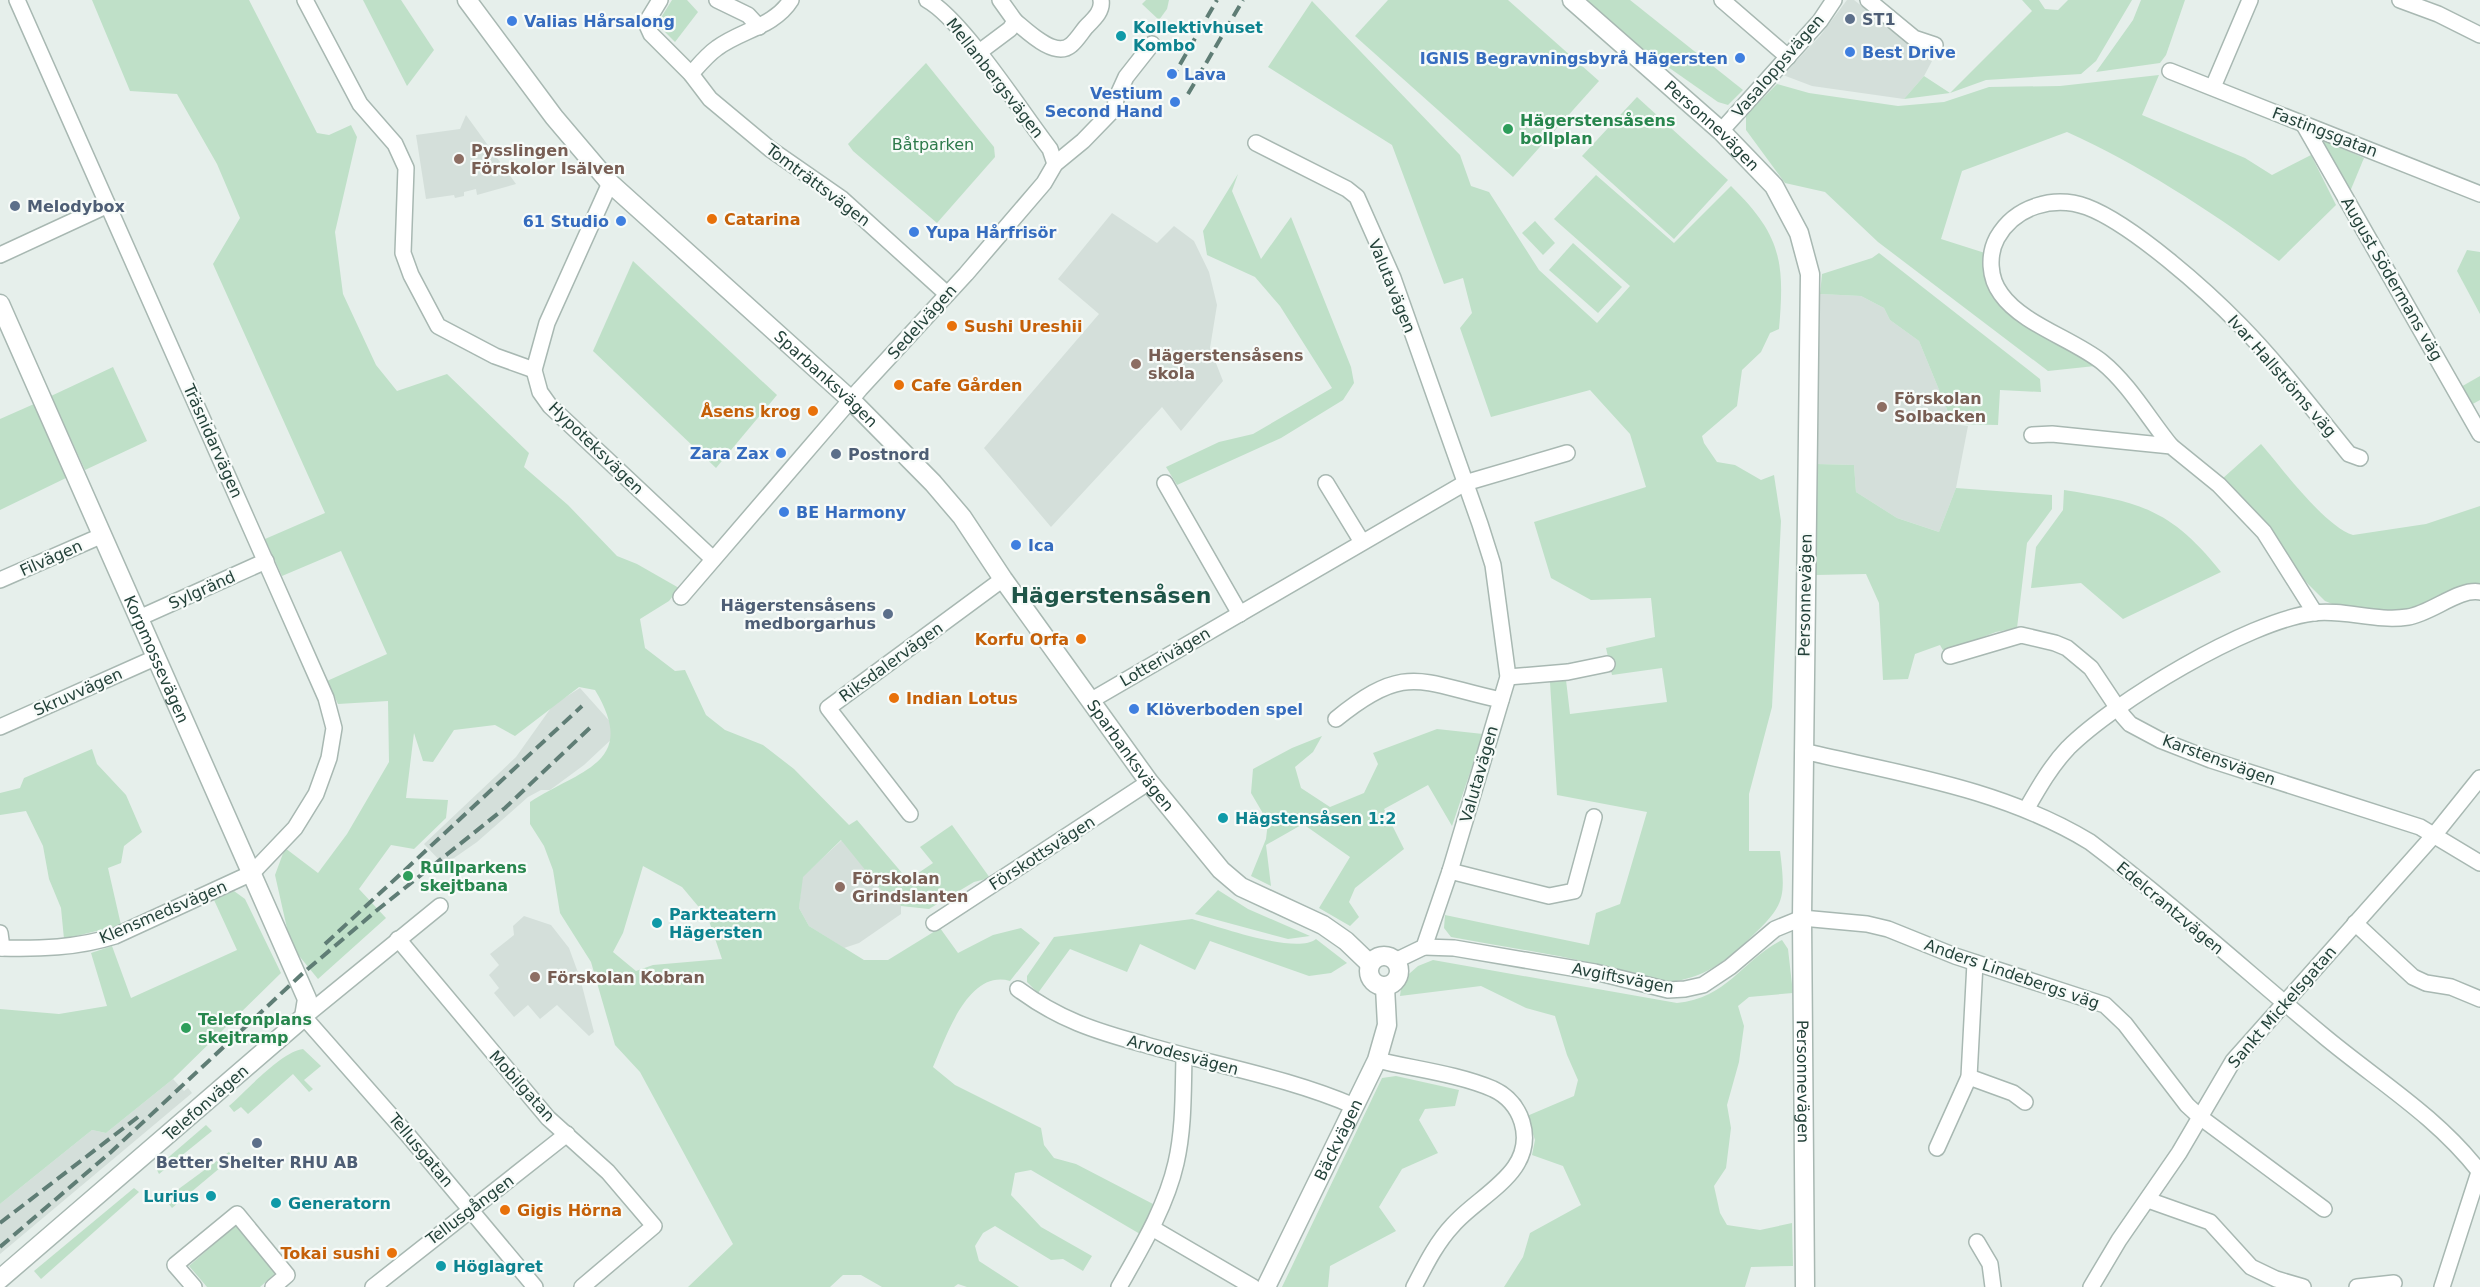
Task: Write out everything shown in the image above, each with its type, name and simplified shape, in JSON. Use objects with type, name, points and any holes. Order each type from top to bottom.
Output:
[{"type":"street","name":"Träsnidarvägen","points":[[17,0],[326,698],[334,728],[329,758],[316,794],[295,828],[252,873]]},
{"type":"street","points":[[305,0],[360,104],[395,144],[406,168],[403,253],[411,275],[438,326],[495,356],[534,370],[547,322],[610,183]]},
{"type":"street","name":"Sparbanksvägen","points":[[467,0],[561,125],[610,183],[894,440],[955,509],[1149,782],[1227,877],[1273,903],[1323,925],[1346,941],[1370,964]]},
{"type":"street","name":"Tomträttsvägen","points":[[660,0],[646,22],[651,33],[691,74],[710,99],[770,149],[842,199],[947,294]]},
{"type":"street","points":[[717,0],[748,15],[759,27]]},
{"type":"street","points":[[691,74],[718,47],[759,27],[783,12],[791,0]]},
{"type":"street","name":"Mellanbergsvägen","points":[[927,0],[941,8],[978,53],[1050,149],[1055,164]]},
{"type":"street","points":[[1000,0],[1015,21],[1032,36],[1055,48],[1062,49],[1071,46],[1094,19],[1101,9],[1101,0]]},
{"type":"street","name":"Personnevägen","points":[[1572,0],[1721,130],[1774,186],[1799,232],[1810,273],[1802,918],[1805,1287]]},
{"type":"street","points":[[1722,0],[1788,57]]},
{"type":"street","name":"Vasaloppsvägen","points":[[1721,130],[1820,21],[1834,0]]},
{"type":"street","points":[[1868,0],[1914,38],[1935,45]]},
{"type":"street","points":[[2213,87],[2250,0]]},
{"type":"street","points":[[2400,0],[2440,7],[2480,35]]},
{"type":"street","points":[[978,53],[1010,29],[1015,21]]},
{"type":"street","name":"Sedelvägen","points":[[681,597],[851,400],[1044,183],[1055,164],[1083,141],[1115,108],[1116,99],[1126,77],[1152,44]]},
{"type":"street","name":"Fastingsgatan","points":[[2170,71],[2480,194]]},
{"type":"street","name":"August Södermans väg","points":[[2304,125],[2480,434]]},
{"type":"street","name":"Valutavägen","points":[[1256,143],[1347,189],[1357,197],[1393,278],[1493,565],[1508,677],[1450,871],[1424,947]]},
{"type":"street","name":"Ivar Hallströms väg","points":[[2315,613],[2264,532],[2219,485],[2170,446],[2123,384],[2102,362],[2023,314],[2001,294],[1995,284],[1991,255],[2003,229],[2023,211],[2053,202],[2087,207],[2116,222],[2222,307],[2261,347],[2349,454],[2360,458]]},
{"type":"street","points":[[0,255],[108,205]]},
{"type":"street","name":"Korpmossevägen","points":[[0,304],[307,999],[304,1017]]},
{"type":"street","name":"Hypoteksvägen","points":[[534,370],[540,392],[550,406],[712,559]]},
{"type":"street","points":[[2032,435],[2052,434],[2170,446]]},
{"type":"street","points":[[1465,483],[1567,453]]},
{"type":"street","points":[[1165,483],[1240,614]]},
{"type":"street","points":[[1326,483],[1362,542]]},
{"type":"street","name":"Lotterivägen","points":[[1090,701],[1465,483]]},
{"type":"street","name":"Filvägen","points":[[0,580],[103,535]]},
{"type":"street","name":"Sylgränd","points":[[139,618],[266,561]]},
{"type":"street","name":"Riksdalervägen","points":[[910,814],[828,708],[1003,579]]},
{"type":"street","points":[[2027,808],[2057,760],[2078,739],[2118,706],[2238,639],[2280,621],[2315,613],[2371,618],[2421,615],[2469,591],[2480,592]]},
{"type":"street","name":"Karstensvägen","points":[[1950,656],[2009,637],[2021,635],[2042,638],[2067,648],[2081,658],[2100,679],[2130,724],[2184,750],[2435,834],[2480,863]]},
{"type":"street","name":"Skruvvägen","points":[[0,727],[157,657]]},
{"type":"street","points":[[1508,677],[1568,672],[1607,664]]},
{"type":"street","points":[[1336,719],[1371,692],[1389,684],[1410,681],[1433,682],[1501,700]]},
{"type":"street","name":"Edelcrantzvägen","points":[[1803,752],[1975,792],[2027,808],[2090,842],[2284,1002],[2430,1118],[2480,1170]]},
{"type":"street","name":"Sankt Mickelsgatan","points":[[2091,1287],[2119,1239],[2148,1200],[2233,1061],[2435,834],[2480,778]]},
{"type":"street","name":"Förskottsvägen","points":[[934,923],[1149,782]]},
{"type":"street","points":[[1450,871],[1550,896],[1574,891],[1594,817]]},
{"type":"street","name":"Klensmedsvägen","points":[[1,943],[64,947],[95,942],[115,936],[252,873]]},
{"type":"street","name":"Telefonvägen","points":[[0,1279],[304,1017],[440,906]]},
{"type":"street","name":"Avgiftsvägen","points":[[1424,947],[1478,952],[1595,972],[1668,990],[1685,990],[1703,985],[1730,967],[1775,929],[1802,918]]},
{"type":"street","name":"Anders Lindebergs väg","points":[[1802,918],[1867,924],[1888,929],[1975,963],[2105,1005],[2125,1024],[2187,1105],[2324,1209]]},
{"type":"street","points":[[2355,922],[2413,977],[2426,983],[2451,987],[2480,999]]},
{"type":"street","name":"Mobilgatan","points":[[398,939],[548,1118],[608,1172],[654,1226],[582,1287]]},
{"type":"street","points":[[1395,961],[1399,975],[1394,983],[1385,987],[1376,985],[1369,978],[1370,964],[1382,956],[1395,961],[1424,947]]},
{"type":"street","points":[[1937,1148],[1969,1077],[1975,963]]},
{"type":"street","name":"Bäckvägen","points":[[1266,1287],[1377,1060],[1387,1025],[1385,987]]},
{"type":"street","name":"Arvodesvägen","points":[[1018,989],[1038,1005],[1084,1028],[1184,1058],[1308,1088],[1354,1106]]},
{"type":"street","name":"Tellusgatan","points":[[304,1017],[473,1211],[535,1287]]},
{"type":"street","points":[[1119,1287],[1152,1228],[1176,1164],[1183,1115],[1184,1058]]},
{"type":"street","points":[[1377,1060],[1495,1090],[1512,1103],[1524,1129],[1522,1157],[1513,1171],[1452,1225],[1414,1287]]},
{"type":"street","points":[[1969,1077],[2013,1093],[2025,1102]]},
{"type":"street","name":"Tellusgången","points":[[373,1287],[421,1247],[473,1211],[567,1134]]},
{"type":"street","points":[[2442,1287],[2480,1170]]},
{"type":"street","points":[[2148,1200],[2210,1222],[2251,1267],[2268,1276],[2303,1287]]},
{"type":"street","points":[[194,1287],[175,1265],[237,1214],[287,1275],[273,1287]]},
{"type":"street","points":[[1152,1228],[1254,1287]]},
{"type":"street","points":[[1977,1242],[1990,1264],[1993,1287]]},
{"type":"street","points":[[2356,1287],[2394,1283]]},
{"type":"shaded area","points":[[1847,0],[1854,0],[1932,61],[1924,76],[1904,99],[1812,86],[1783,75],[1820,36]]},
{"type":"shaded area","name":"Pysslingen Förskolor Isälven","points":[[466,115],[516,184],[477,195],[476,189],[464,192],[464,196],[455,198],[454,195],[426,199],[416,135],[460,129]]},
{"type":"shaded area","name":"Hägerstensåsens skola","points":[[1112,213],[1157,243],[1174,226],[1194,241],[1209,272],[1217,305],[1210,348],[1223,381],[1181,431],[1162,407],[1051,527],[984,448],[1099,314],[1058,279]]},
{"type":"shaded area","name":"Förskolan Solbacken","points":[[1820,294],[1861,296],[1884,308],[1890,320],[1919,341],[1953,424],[1968,426],[1956,488],[1939,532],[1897,518],[1856,492],[1854,465],[1817,464]]},
{"type":"shaded area","points":[[580,688],[614,726],[616,735],[584,765],[550,790],[541,790],[528,797],[477,842],[444,865],[424,844],[516,757],[553,705]]},
{"type":"shaded area","name":"Förskolan Grindslanten","points":[[842,840],[887,897],[901,906],[901,914],[859,943],[844,948],[809,926],[799,908],[802,877]]},
{"type":"shaded area","name":"Förskolan Kobran","points":[[524,916],[551,925],[569,948],[580,978],[594,1032],[589,1036],[557,1005],[540,1019],[528,1005],[514,1017],[494,993],[499,988],[489,975],[499,965],[490,954],[514,935],[513,926]]},
{"type":"shaded area","points":[[173,1079],[184,1091],[188,1088],[192,1093],[0,1254],[0,1204],[92,1130],[106,1133]]},
{"type":"green space","points":[[92,0],[249,0],[317,133],[329,135],[351,125],[357,137],[335,232],[343,294],[376,365],[397,391],[447,374],[529,453],[524,467],[568,505],[617,556],[637,564],[679,588],[669,601],[640,619],[645,648],[675,671],[685,670],[706,715],[725,730],[763,745],[794,769],[849,825],[857,820],[908,880],[933,863],[920,847],[952,825],[990,878],[974,882],[929,909],[901,906],[887,897],[841,840],[803,877],[799,908],[809,926],[864,960],[888,960],[940,928],[958,953],[993,935],[1021,928],[1040,943],[1010,981],[995,980],[982,985],[971,995],[952,1023],[933,1067],[955,1085],[1041,1128],[1044,1145],[1054,1158],[1076,1164],[1153,1204],[1140,1234],[1031,1170],[1015,1173],[1011,1195],[1041,1227],[1092,1256],[1083,1271],[1063,1259],[1051,1260],[995,1226],[983,1233],[975,1246],[979,1261],[1019,1287],[967,1287],[958,1284],[954,1287],[882,1287],[861,1275],[843,1275],[830,1287],[688,1287],[733,1244],[640,1072],[615,1045],[591,962],[560,913],[553,870],[544,846],[530,824],[530,802],[585,771],[598,761],[607,749],[611,734],[607,714],[595,690],[579,687],[515,736],[495,725],[454,730],[433,762],[423,761],[414,733],[406,798],[448,800],[446,818],[414,849],[391,845],[359,889],[386,918],[318,979],[291,946],[275,875],[285,848],[318,873],[347,834],[389,762],[388,701],[338,704],[327,681],[387,654],[341,551],[282,576],[265,539],[325,513],[213,264],[240,218],[217,164],[177,94],[130,91]],"holes":[[[643,866],[682,887],[708,918],[722,959],[653,965],[636,971],[613,952],[623,933]]]},
{"type":"green space","points":[[363,0],[401,0],[434,50],[407,86]]},
{"type":"green space","points":[[672,0],[687,0],[698,12],[675,42],[657,24]]},
{"type":"green space","points":[[1146,0],[1169,0],[1167,9],[1159,20],[1142,4]]},
{"type":"green space","name":"Hägerstensåsens bollplan","points":[[1388,0],[1508,0],[1599,81],[1513,177],[1355,36]]},
{"type":"green space","points":[[1587,0],[1630,0],[1743,90],[1728,105],[1718,102],[1638,46]]},
{"type":"green space","points":[[2022,0],[2039,0],[2045,9],[2058,10],[2068,0],[2132,0],[2096,61],[2081,74],[1986,80],[1950,93],[2032,11]]},
{"type":"green space","points":[[2141,0],[2185,0],[2166,55],[2160,63],[2096,72],[2133,20]]},
{"type":"green space","points":[[1312,1],[1460,155],[1471,186],[1489,192],[1539,270],[1597,323],[1630,286],[1554,219],[1596,175],[1674,243],[1731,186],[1760,219],[1776,250],[1781,285],[1779,329],[1770,333],[1761,352],[1742,370],[1737,406],[1702,436],[1717,462],[1735,465],[1761,480],[1774,475],[1781,521],[1772,707],[1749,794],[1749,851],[1780,851],[1782,891],[1776,909],[1770,918],[1741,947],[1707,971],[1687,979],[1655,981],[1605,966],[1451,937],[1444,928],[1445,915],[1589,945],[1596,913],[1620,904],[1647,812],[1557,795],[1550,682],[1566,680],[1570,714],[1667,702],[1662,668],[1612,675],[1606,648],[1655,637],[1651,598],[1591,600],[1551,578],[1534,522],[1646,487],[1630,434],[1590,390],[1491,417],[1460,328],[1472,313],[1463,278],[1444,284],[1392,145],[1268,67]]},
{"type":"green space","name":"Båtparken","points":[[926,63],[994,147],[995,157],[937,223],[853,151],[848,144]]},
{"type":"green space","points":[[2159,75],[2142,115],[2245,158],[2272,175],[2311,155],[2336,205],[2279,261],[2176,191],[2095,145],[2067,132],[1962,171],[1941,239],[1985,253],[1991,287],[2095,366],[2048,371],[1878,242],[1825,192],[1785,183],[1746,130],[1746,115],[1777,84],[1809,93],[1898,106],[1944,102],[1989,87],[2060,86]]},
{"type":"green space","points":[[1924,76],[1950,93],[1904,99]]},
{"type":"green space","points":[[1637,97],[1728,180],[1674,239],[1582,156]]},
{"type":"green space","points":[[2323,140],[2364,158],[2349,194],[2320,147]]},
{"type":"green space","points":[[1238,174],[1232,191],[1261,259],[1291,217],[1351,367],[1354,383],[1343,400],[1281,438],[1177,485],[1166,467],[1219,442],[1253,434],[1332,388],[1280,306],[1255,277],[1207,255],[1203,231]]},
{"type":"green space","points":[[1535,221],[1555,243],[1543,255],[1522,233]]},
{"type":"green space","points":[[1573,243],[1622,287],[1598,313],[1549,270]]},
{"type":"green space","points":[[2467,250],[2480,252],[2480,314],[2457,271]]},
{"type":"green space","points":[[1879,253],[2040,379],[2041,392],[2000,390],[1998,425],[1953,424],[1919,341],[1890,320],[1884,308],[1861,296],[1820,294],[1822,274],[1872,258]]},
{"type":"green space","points":[[633,261],[777,395],[716,468],[593,351]]},
{"type":"green space","points":[[113,367],[147,441],[85,470],[51,396]]},
{"type":"green space","points":[[2480,376],[2480,400],[2469,406],[2459,388]]},
{"type":"green space","points":[[34,404],[68,477],[0,510],[0,419]]},
{"type":"green space","points":[[2261,444],[2317,509],[2329,520],[2353,535],[2426,524],[2480,506],[2480,586],[2416,608],[2394,613],[2342,608],[2325,601],[2304,580],[2262,521],[2222,479]]},
{"type":"green space","points":[[1817,464],[1854,465],[1856,492],[1897,518],[1939,532],[1956,488],[2052,495],[2052,509],[2027,543],[2017,628],[1996,632],[1944,652],[1940,645],[1915,654],[1908,679],[1883,680],[1879,603],[1866,574],[1816,575]]},
{"type":"green space","points":[[2064,490],[2114,499],[2152,512],[2186,534],[2221,572],[2123,619],[2081,583],[2031,588],[2036,547],[2063,510]]},
{"type":"green space","points":[[1437,729],[1483,734],[1452,826],[1428,785],[1384,809],[1404,849],[1355,888],[1349,902],[1359,917],[1350,926],[1319,908],[1350,857],[1303,824],[1266,845],[1271,886],[1251,876],[1266,839],[1268,822],[1251,793],[1253,769],[1292,748],[1322,736],[1313,752],[1295,767],[1301,788],[1330,807],[1364,793],[1378,764],[1373,753]]},
{"type":"green space","points":[[92,749],[97,764],[126,795],[142,832],[124,846],[121,863],[108,868],[121,925],[64,939],[61,908],[49,879],[43,846],[26,811],[0,815],[0,793],[20,788],[24,778]]},
{"type":"green space","points":[[1218,890],[1248,909],[1310,936],[1288,939],[1195,914]]},
{"type":"green space","points":[[234,891],[245,899],[281,973],[173,1079],[106,1133],[92,1130],[0,1204],[0,1009],[59,1014],[107,1006],[91,953],[112,946],[131,998],[237,950],[214,900]]},
{"type":"green space","points":[[1192,919],[1275,942],[1306,943],[1316,939],[1347,963],[1331,973],[1309,976],[1210,941],[1195,970],[1140,944],[1127,972],[1070,949],[1038,993],[1027,982],[1027,976],[1054,937]]},
{"type":"green space","points":[[1782,940],[1788,949],[1793,993],[1749,997],[1738,1006],[1744,1026],[1739,1062],[1727,1105],[1731,1128],[1726,1168],[1714,1186],[1720,1213],[1727,1225],[1760,1230],[1792,1223],[1793,1266],[1751,1267],[1745,1287],[1504,1287],[1523,1257],[1530,1233],[1581,1205],[1563,1166],[1532,1155],[1535,1140],[1527,1116],[1574,1096],[1578,1080],[1567,1055],[1555,1016],[1526,1008],[1481,986],[1400,996],[1402,980],[1418,966],[1433,960],[1677,1003],[1694,1000],[1722,987],[1755,958]]},
{"type":"green space","points":[[303,1049],[321,1066],[304,1080],[313,1089],[309,1092],[293,1074],[248,1114],[241,1107],[234,1112],[229,1106],[264,1073],[294,1051]]},
{"type":"green space","points":[[1396,1076],[1459,1090],[1455,1106],[1425,1109],[1419,1120],[1438,1153],[1402,1169],[1379,1207],[1396,1231],[1330,1266],[1328,1287],[1282,1287],[1382,1078]]},
{"type":"green space","points":[[206,1125],[212,1131],[159,1174],[156,1168]]},
{"type":"green space","points":[[229,1152],[233,1157],[172,1208],[165,1199]]},
{"type":"green space","points":[[134,1188],[139,1192],[41,1279],[34,1271]]},
{"type":"green space","points":[[238,1223],[279,1270],[260,1287],[207,1287],[189,1266]]},
{"type":"railway","points":[[1171,80],[1217,0]]},
{"type":"railway","points":[[1188,94],[1243,0]]},
{"type":"railway","points":[[325,944],[582,706]]},
{"type":"railway","points":[[0,1247],[111,1152],[302,974],[376,911],[505,808],[594,724]]},
{"type":"railway","points":[[0,1223],[138,1117]]},
{"type":"place","name":"ST1","points":[[1850,19]]},
{"type":"place","name":"Valias Hårsalong","points":[[512,21]]},
{"type":"place","name":"Kollektivhuset Kombo","points":[[1121,36]]},
{"type":"place","name":"Best Drive","points":[[1850,52]]},
{"type":"place","name":"IGNIS Begravningsbyrå Hägersten","points":[[1740,58]]},
{"type":"place","name":"Lava","points":[[1172,74]]},
{"type":"place","name":"Vestium Second Hand","points":[[1175,102]]},
{"type":"place","name":"Hägerstensåsens bollplan","points":[[1508,129]]},
{"type":"place","name":"Pysslingen Förskolor Isälven","points":[[459,159]]},
{"type":"place","name":"Melodybox","points":[[15,206]]},
{"type":"place","name":"Catarina","points":[[712,219]]},
{"type":"place","name":"61 Studio","points":[[621,221]]},
{"type":"place","name":"Yupa Hårfrisör","points":[[914,232]]},
{"type":"place","name":"Sushi Ureshii","points":[[952,326]]},
{"type":"place","name":"Hägerstensåsens skola","points":[[1136,364]]},
{"type":"place","name":"Cafe Gården","points":[[899,385]]},
{"type":"place","name":"Förskolan Solbacken","points":[[1882,407]]},
{"type":"place","name":"Åsens krog","points":[[813,411]]},
{"type":"place","name":"Zara Zax","points":[[781,453]]},
{"type":"place","name":"Postnord","points":[[836,454]]},
{"type":"place","name":"BE Harmony","points":[[784,512]]},
{"type":"place","name":"Ica","points":[[1016,545]]},
{"type":"place","name":"Hägerstensåsens medborgarhus","points":[[888,614]]},
{"type":"place","name":"Korfu Orfa","points":[[1081,639]]},
{"type":"place","name":"Indian Lotus","points":[[894,698]]},
{"type":"place","name":"Klöverboden spel","points":[[1134,709]]},
{"type":"place","name":"Hägstensåsen 1:2","points":[[1223,818]]},
{"type":"place","name":"Rullparkens skejtbana","points":[[408,876]]},
{"type":"place","name":"Förskolan Grindslanten","points":[[840,887]]},
{"type":"place","name":"Parkteatern Hägersten","points":[[657,923]]},
{"type":"place","name":"Förskolan Kobran","points":[[535,977]]},
{"type":"place","name":"Telefonplans skejtramp","points":[[186,1028]]},
{"type":"place","name":"Better Shelter RHU AB","points":[[257,1143]]},
{"type":"place","name":"Lurius","points":[[211,1196]]},
{"type":"place","name":"Generatorn","points":[[276,1203]]},
{"type":"place","name":"Gigis Hörna","points":[[505,1210]]},
{"type":"place","name":"Tokai sushi","points":[[392,1253]]},
{"type":"place","name":"Höglagret","points":[[441,1266]]},
{"type":"district","name":"Hägerstensåsen","points":[[1111,595]]}]
